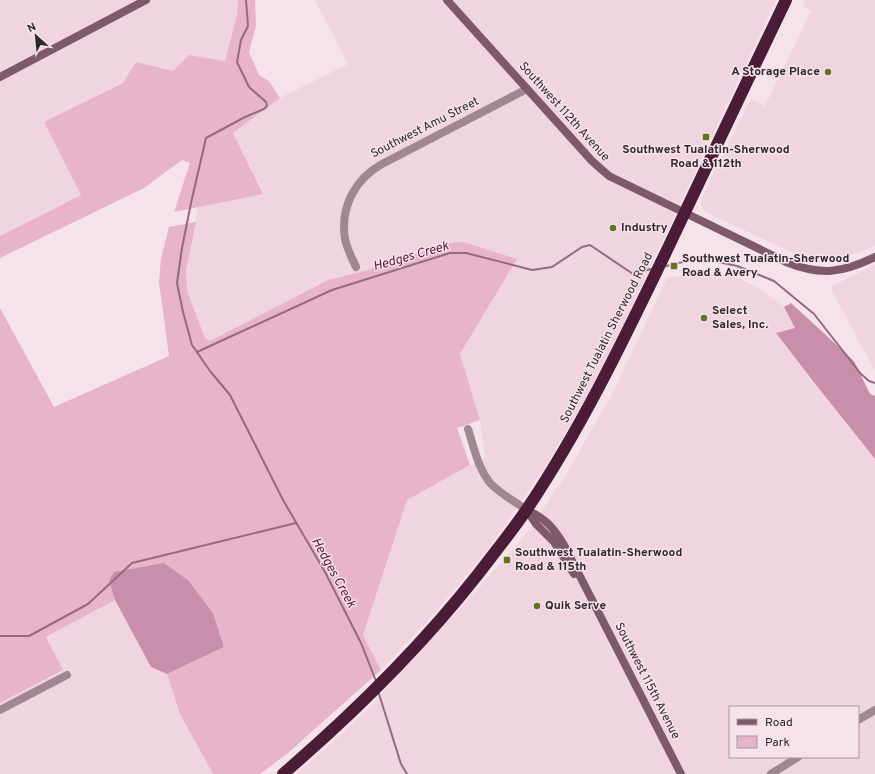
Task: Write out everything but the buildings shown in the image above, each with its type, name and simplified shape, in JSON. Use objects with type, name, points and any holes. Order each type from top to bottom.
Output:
[{"type":"highway","name":"Southwest Tualatin Sherwood Road","points":[[283,774],[361,704],[421,642],[450,609],[500,546],[526,510],[568,444],[596,395],[626,336],[786,0]]},
{"type":"street","points":[[0,77],[146,0]]},
{"type":"street","name":"Southwest 112th Avenue","points":[[447,0],[592,161],[603,172],[615,180],[786,262],[803,268],[821,271],[839,270],[848,268],[875,256]]},
{"type":"street","name":"Southwest Amu Street","points":[[356,267],[345,239],[344,221],[348,203],[360,182],[374,168],[527,89]]},
{"type":"street","name":"Southwest 115th Avenue","points":[[468,429],[487,479],[499,491],[526,510],[541,516],[555,531],[681,774]]},
{"type":"street","points":[[0,710],[67,675]]},
{"type":"street","points":[[859,719],[875,710]]},
{"type":"street","points":[[771,774],[796,758]]},
{"type":"shaded area","points":[[0,0],[238,0],[237,15],[226,61],[189,55],[173,71],[136,62],[123,83],[44,122],[81,195],[0,236]]},
{"type":"shaded area","points":[[315,0],[776,0],[617,338],[585,400],[541,473],[484,554],[431,617],[381,670],[363,635],[407,500],[485,457],[480,420],[460,354],[517,259],[464,242],[448,243],[368,270],[328,280],[210,341],[205,338],[187,292],[186,270],[198,207],[263,193],[233,133],[280,98],[348,64]]},
{"type":"shaded area","points":[[805,0],[875,0],[875,246],[841,259],[821,261],[804,258],[707,213],[701,205],[701,199],[751,99],[765,106],[811,11],[802,6]]},
{"type":"shaded area","points":[[875,265],[875,371],[830,287]]},
{"type":"shaded area","points":[[700,273],[731,274],[762,290],[784,307],[796,328],[776,333],[875,459],[875,774],[295,774],[322,752],[366,711],[478,589],[526,534],[566,475],[613,392],[667,278]]},
{"type":"shaded area","points":[[791,303],[854,361],[870,394],[875,396],[875,459],[776,333],[795,328],[784,307]]},
{"type":"shaded area","points":[[164,563],[189,581],[213,613],[224,647],[167,674],[151,667],[115,600],[109,581],[114,572]]},
{"type":"shaded area","points":[[115,600],[151,667],[167,674],[180,714],[213,774],[0,774],[0,703],[63,670],[46,637]]},
{"type":"green space","points":[[238,0],[255,0],[256,26],[249,52],[259,75],[269,81],[280,98],[233,133],[263,194],[174,212],[190,163],[182,160],[144,188],[0,258],[0,236],[81,195],[44,122],[123,83],[136,62],[173,71],[189,55],[225,61],[237,15]]},
{"type":"green space","points":[[196,222],[186,270],[187,291],[205,338],[210,341],[328,280],[368,270],[448,243],[464,242],[517,259],[460,354],[480,420],[457,428],[470,465],[407,500],[363,635],[381,670],[288,753],[260,774],[213,774],[180,714],[167,674],[224,647],[213,613],[189,581],[109,581],[115,600],[46,637],[63,670],[0,703],[0,308],[54,407],[169,356],[159,282],[161,258],[169,227]]},
{"type":"waterway","name":"Hedges Creek","points":[[246,0],[248,26],[241,40],[237,62],[249,87],[266,102],[267,106],[264,109],[245,117],[206,138],[191,203],[177,283],[192,345],[210,371],[230,395],[283,500],[325,572],[361,643],[376,681]]},
{"type":"waterway","name":"Hedges Creek","points":[[197,352],[332,290],[450,253],[466,253],[532,270],[552,267],[582,247],[590,245],[633,274],[651,269]]},
{"type":"waterway","name":"Hedges Creek","points":[[666,266],[700,258],[737,266],[774,281],[814,314],[861,374],[869,381],[875,383]]},
{"type":"waterway","points":[[0,636],[29,636],[88,604],[132,563],[296,523]]},
{"type":"waterway","name":"Hedges Creek","points":[[379,694],[401,764],[407,774]]},
{"type":"place","name":"A Storage Place","points":[[828,72]]},
{"type":"place","name":"Southwest Tualatin-Sherwood Road & 112th","points":[[706,137]]},
{"type":"place","name":"Industry","points":[[613,228]]},
{"type":"place","name":"Southwest Tualatin-Sherwood Road & Avery","points":[[674,266]]},
{"type":"place","name":"Select Sales, Inc.","points":[[704,318]]},
{"type":"place","name":"Southwest Tualatin-Sherwood Road & 115th","points":[[507,560]]},
{"type":"place","name":"Quik Serve","points":[[537,606]]}]
